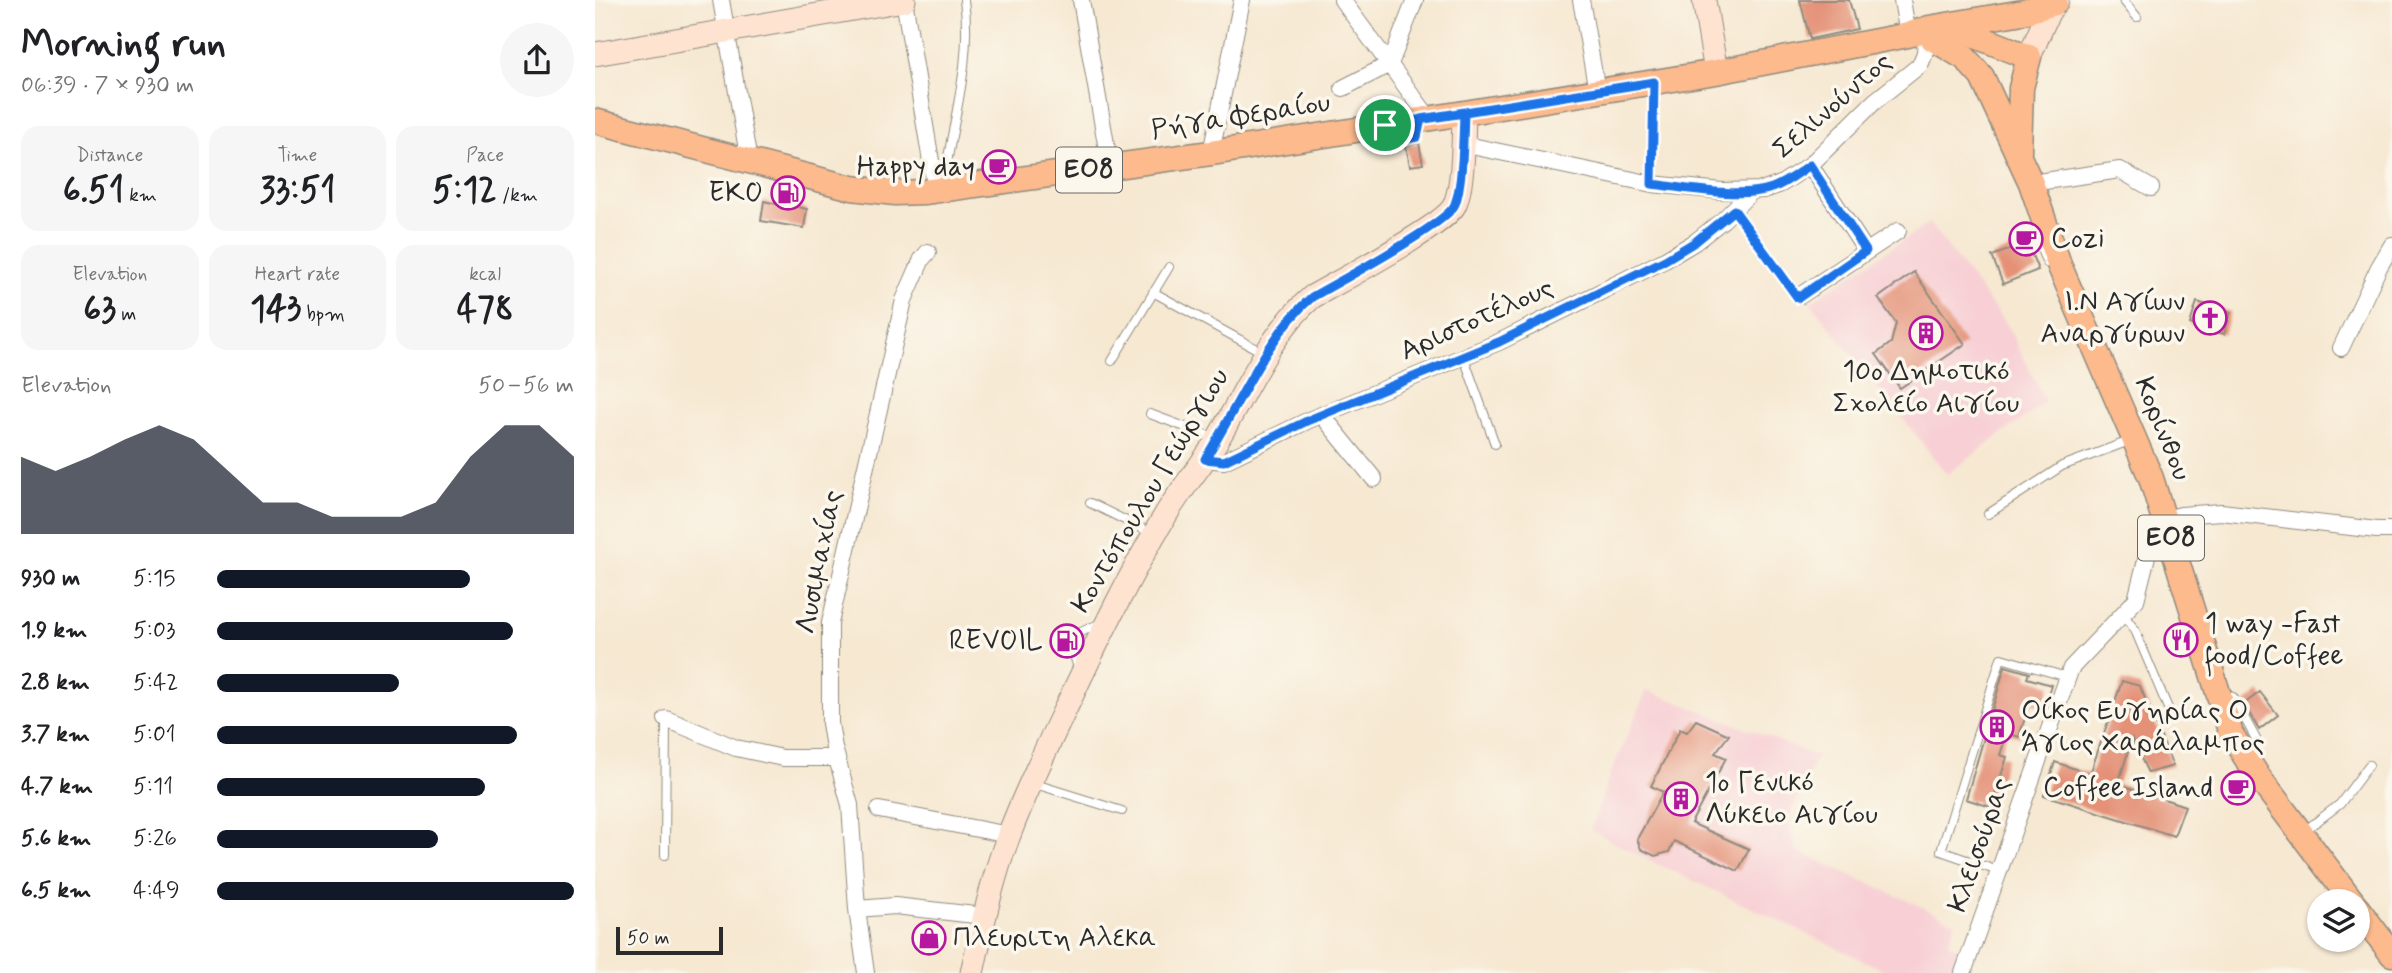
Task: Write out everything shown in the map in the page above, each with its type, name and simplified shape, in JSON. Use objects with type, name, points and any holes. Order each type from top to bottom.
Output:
[{"type":"main road","points":[[595,54],[904,0]]},
{"type":"main road","points":[[1704,0],[1716,72]]},
{"type":"main road","points":[[2020,61],[2029,33],[2053,5]]},
{"type":"main road","name":"Ρήγα Φεραίου","points":[[595,121],[804,181],[868,190],[910,193],[936,191],[1211,153],[1716,72],[1926,35],[2024,6],[2053,5]]},
{"type":"main road","name":"ΕΟ8","points":[[1926,35],[1968,33],[2020,61],[2006,91],[2005,130]]},
{"type":"main road","name":"ΕΟ8","points":[[1926,35],[1965,58],[1978,71],[1989,89],[2005,130]]},
{"type":"main road","name":"Κορίνθου","points":[[2019,157],[2020,61]]},
{"type":"main road","name":"Κοντόπουλου Γεώργιου","points":[[972,973],[984,916],[1009,835],[1107,620],[1154,534],[1218,439],[1292,316],[1312,297],[1423,231],[1453,209],[1458,194],[1464,113]]},
{"type":"main road","name":"Κορίνθου","points":[[2005,130],[2031,183],[2060,267],[2166,519],[2217,695],[2231,734],[2249,764],[2343,889]]},
{"type":"main road","points":[[2370,925],[2392,954]]},
{"type":"street","points":[[721,0],[727,31],[766,169]]},
{"type":"street","points":[[904,0],[936,191]]},
{"type":"street","points":[[1080,0],[1109,167]]},
{"type":"street","points":[[1211,153],[1242,0]]},
{"type":"street","points":[[1342,0],[1390,64],[1425,119]]},
{"type":"street","points":[[1343,88],[1390,64],[1415,0]]},
{"type":"street","points":[[1581,0],[1597,91]]},
{"type":"street","points":[[1902,0],[1926,35]]},
{"type":"street","name":"Σελινούντος","points":[[1462,144],[1652,184],[1764,190],[1781,184],[1810,165],[1875,101],[1920,65],[1925,53],[1926,35]]},
{"type":"street","points":[[1810,165],[1866,251]]},
{"type":"street","points":[[2031,183],[2120,170],[2151,188]]},
{"type":"street","name":"Αριστοτέλους","points":[[1205,459],[1224,461],[1322,415],[1464,358],[1665,260],[1695,242],[1734,210],[1751,191]]},
{"type":"street","points":[[1801,295],[1898,231]]},
{"type":"street","points":[[2341,348],[2392,245]]},
{"type":"street","name":"Λυσιμαχίας","points":[[866,973],[857,909],[849,805],[830,723],[830,623],[904,300],[927,252]]},
{"type":"street","points":[[1322,415],[1374,479]]},
{"type":"street","points":[[2166,519],[2221,512],[2392,530]]},
{"type":"street","name":"Κλεισούρας","points":[[1963,973],[2071,668],[2136,600],[2150,544],[2158,526],[2166,519]]},
{"type":"street","points":[[666,719],[736,748],[783,758],[837,758]]},
{"type":"street","points":[[879,810],[1009,835]]},
{"type":"street","points":[[857,909],[895,906],[984,916]]},
{"type":"lane","points":[[931,165],[947,163],[968,26],[964,0]]},
{"type":"lane","points":[[2123,0],[2137,17]]},
{"type":"lane","points":[[1652,184],[1654,82]]},
{"type":"lane","points":[[1734,210],[1798,298],[1801,295]]},
{"type":"lane","points":[[1112,360],[1169,267]]},
{"type":"lane","points":[[1153,292],[1267,355]]},
{"type":"lane","points":[[1464,358],[1495,444]]},
{"type":"lane","points":[[1150,414],[1218,439]]},
{"type":"lane","points":[[1988,514],[2062,466],[2134,439]]},
{"type":"lane","points":[[1090,503],[1154,534]]},
{"type":"lane","points":[[2124,615],[2135,630],[2170,713]]},
{"type":"lane","points":[[1998,871],[1941,851],[2001,658],[2067,677]]},
{"type":"lane","points":[[666,719],[666,855]]},
{"type":"lane","points":[[2301,834],[2340,804],[2369,765]]},
{"type":"lane","points":[[1032,783],[1122,811]]},
{"type":"shaded area","points":[[1929,223],[2007,325],[2045,400],[2042,405],[1947,474],[1810,302]]},
{"type":"shaded area","points":[[1647,690],[1817,756],[1788,819],[1797,851],[1955,922],[1948,944],[1964,951],[1957,973],[1890,973],[1632,852],[1591,830],[1607,782]]},
{"type":"building","points":[[1800,0],[1849,0],[1857,29],[1810,39]]},
{"type":"building","points":[[1419,143],[1423,164],[1410,166],[1406,146]]},
{"type":"building","points":[[780,187],[796,191],[793,206],[807,209],[804,228],[761,221],[764,201],[777,204]]},
{"type":"building","points":[[2027,243],[2038,270],[2003,284],[1992,256]]},
{"type":"building","name":"10o Δημοτικό Σχολείο Αιγίου","points":[[1914,272],[1965,344],[1900,388],[1876,354],[1891,343],[1896,323],[1878,298]]},
{"type":"building","name":"Ι.Ν Αγίων Αναργύρων","points":[[2197,302],[2231,312],[2224,334],[2190,324]]},
{"type":"building","points":[[1065,627],[1074,631],[1067,655],[1056,650]]},
{"type":"building","name":"Οίκος Ευγηρίας Ο Άγιος Χαράλαμπος","points":[[2005,666],[2029,673],[2027,678],[2051,685],[2044,707],[2030,702],[2019,737],[2007,733],[2000,755],[2007,757],[1991,807],[1966,799]]},
{"type":"building","points":[[2122,681],[2140,686],[2173,766],[2148,773],[2132,739],[2119,781],[2115,783],[2185,806],[2174,836],[2044,795],[2055,762],[2090,774]]},
{"type":"building","points":[[2260,692],[2278,715],[2259,730],[2244,704]]},
{"type":"building","name":"1o Γενικό Λύκειο Αιγίου","points":[[1696,720],[1729,735],[1715,753],[1726,758],[1691,823],[1749,849],[1738,871],[1674,841],[1669,852],[1655,856],[1641,849],[1637,839],[1663,792],[1651,786],[1680,729],[1687,732]]},
{"type":"place","name":"Happy day","points":[[999,167]]},
{"type":"place","name":"EKO","points":[[788,193]]},
{"type":"place","name":"Cozi","points":[[2026,239]]},
{"type":"place","name":"Ι.Ν Αγίων Αναργύρων","points":[[2210,318]]},
{"type":"place","name":"10o Δημοτικό Σχολείο Αιγίου","points":[[1926,333]]},
{"type":"place","name":"1 way -Fast food/Coffee","points":[[2181,640]]},
{"type":"place","name":"REVOIL","points":[[1067,641]]},
{"type":"place","name":"Οίκος Ευγηρίας Ο Άγιος Χαράλαμπος","points":[[1997,727]]},
{"type":"place","name":"Coffee Island","points":[[2238,788]]},
{"type":"place","name":"1o Γενικό Λύκειο Αιγίου","points":[[1681,799]]},
{"type":"place","name":"Πλευριτη Αλεκα","points":[[929,938]]},
{"type":"route","points":[[1385,125],[1396,141],[1417,137],[1421,119],[1654,82],[1652,184],[1722,191],[1764,190],[1794,177],[1810,165],[1866,251],[1798,298],[1734,210],[1695,242],[1665,260],[1499,342],[1309,420],[1224,461],[1205,459],[1267,355],[1299,308],[1312,297],[1423,231],[1453,209],[1458,194],[1464,113],[1429,118],[1421,119],[1385,125]]}]
